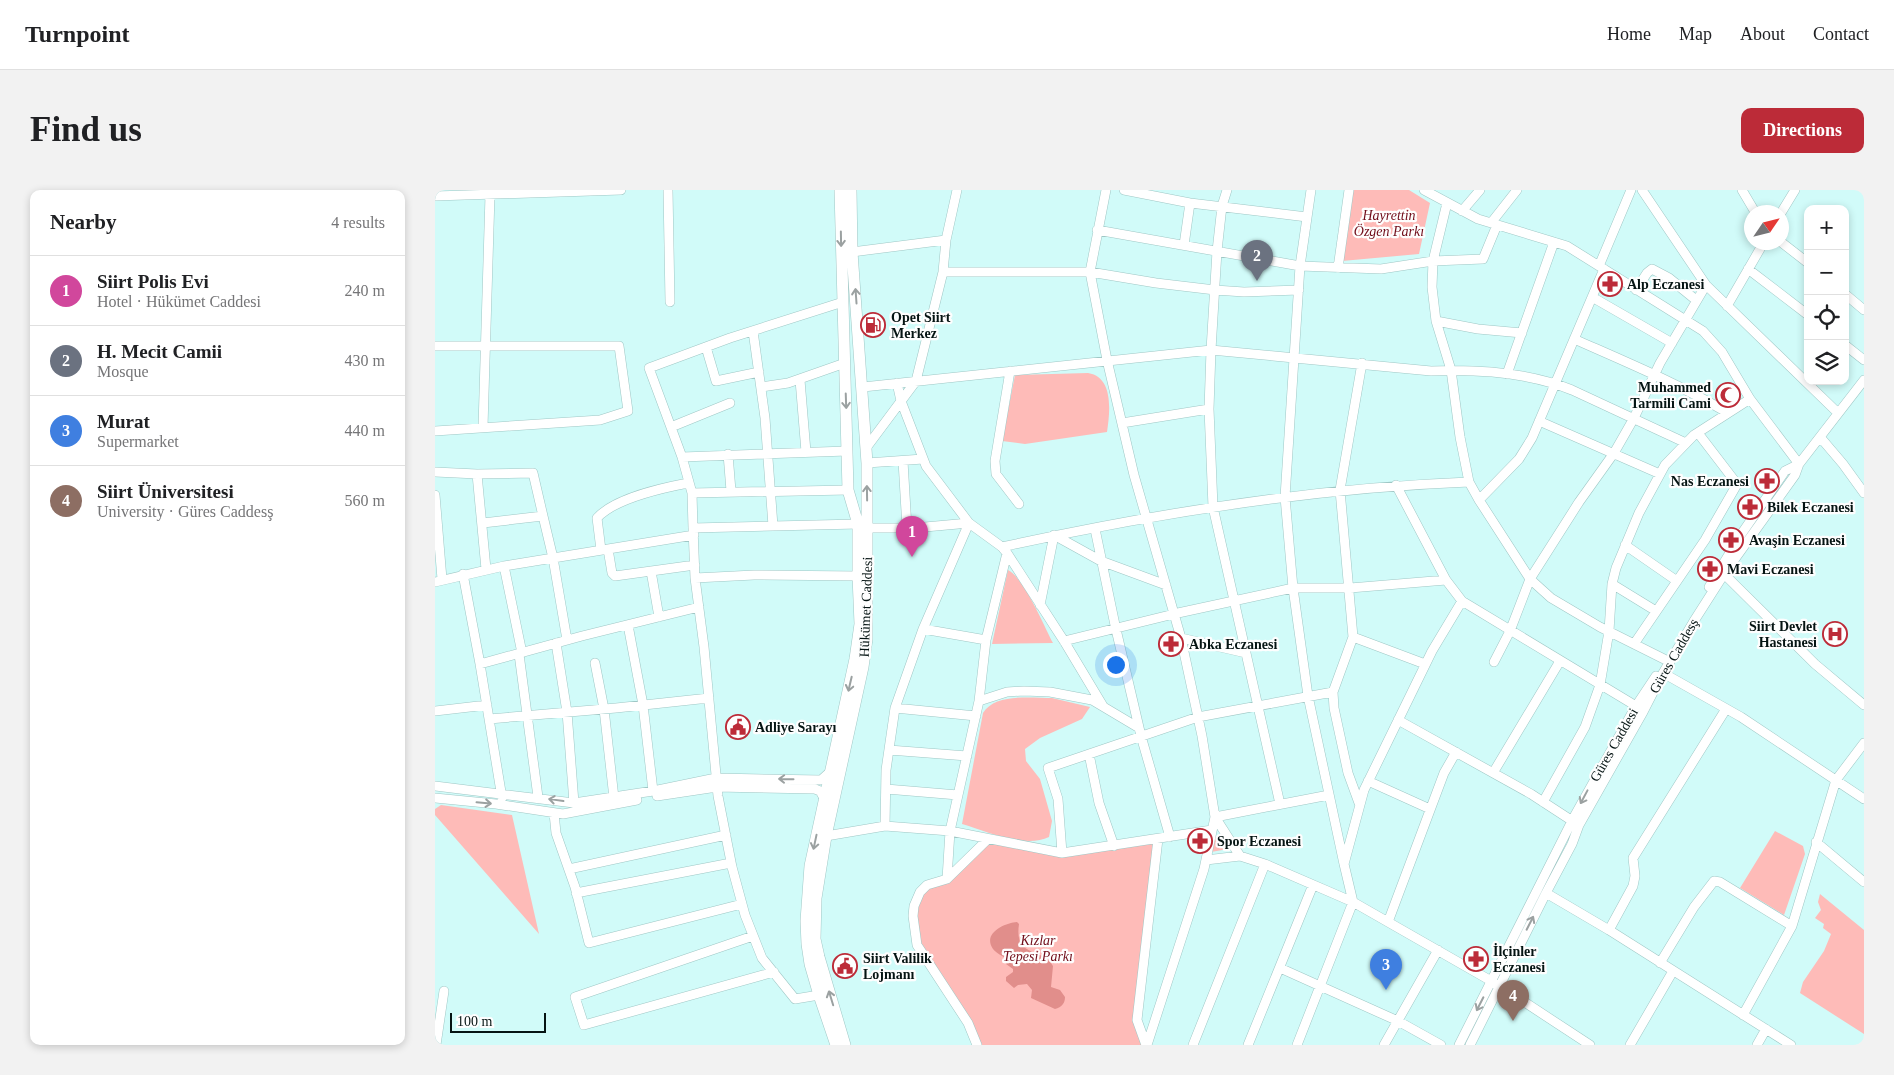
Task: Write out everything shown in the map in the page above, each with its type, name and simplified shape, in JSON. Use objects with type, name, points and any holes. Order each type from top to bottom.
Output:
[{"type":"main road","points":[[836,1045],[819,996],[807,944],[807,891],[810,866],[855,659],[860,624],[858,576],[863,526],[849,490],[840,190]]},
{"type":"main road","name":"Hükümet Caddesi","points":[[845,1045],[815,940],[815,898],[826,836],[865,658],[868,612],[863,526],[867,463],[852,252],[851,190]]},
{"type":"street","points":[[435,196],[621,190]]},
{"type":"street","points":[[669,190],[670,302]]},
{"type":"street","points":[[866,448],[916,381],[943,272],[946,240],[957,190]]},
{"type":"street","points":[[1106,190],[1089,272],[1134,476],[1181,638],[1198,717],[1215,817],[1206,860],[1172,972],[1147,1045]]},
{"type":"street","points":[[1124,190],[1190,203],[1307,218]]},
{"type":"street","points":[[1227,190],[1222,206],[1217,251],[1211,350],[1209,409],[1213,507],[1257,706],[1281,804]]},
{"type":"street","points":[[1297,1045],[1353,902],[1308,696],[1293,588],[1285,497],[1300,266],[1311,190]]},
{"type":"street","points":[[1338,268],[1349,190]]},
{"type":"street","points":[[1424,190],[1440,194],[1447,203],[1478,219],[1567,246],[1703,331],[1723,352],[1750,399],[1799,464],[1864,380]]},
{"type":"street","points":[[1462,211],[1480,190]]},
{"type":"street","points":[[1097,230],[1300,266],[1381,269],[1433,261],[1483,260],[1494,224],[1517,190]]},
{"type":"street","points":[[1479,500],[1519,459],[1532,438],[1592,297],[1631,190]]},
{"type":"street","points":[[1642,190],[1706,285],[1838,413]]},
{"type":"street","points":[[1741,190],[1751,205]]},
{"type":"street","points":[[1786,205],[1795,190]]},
{"type":"street","points":[[483,427],[490,194]]},
{"type":"street","points":[[1184,245],[1190,203]]},
{"type":"street","points":[[1447,203],[1433,261],[1432,286],[1436,321],[1451,370],[1460,437],[1469,482],[1530,579],[1551,598],[1667,661]]},
{"type":"street","points":[[852,252],[946,240]]},
{"type":"street","points":[[1507,374],[1554,242]]},
{"type":"street","points":[[1789,248],[1804,260]]},
{"type":"street","points":[[1727,306],[1759,250]]},
{"type":"street","points":[[1636,290],[1652,269],[1669,278],[1697,300]]},
{"type":"street","points":[[1748,269],[1804,312]]},
{"type":"street","points":[[943,272],[1089,272],[1155,283],[1215,290],[1244,292],[1299,290]]},
{"type":"street","points":[[1494,662],[1510,631],[1530,579],[1579,502],[1614,453],[1634,418],[1672,342],[1706,285]]},
{"type":"street","points":[[1846,295],[1864,310]]},
{"type":"street","points":[[1592,297],[1672,342]]},
{"type":"street","points":[[819,996],[795,999],[761,958],[742,904],[731,863],[717,782],[695,578],[691,493],[682,457],[649,368],[753,331],[843,302]]},
{"type":"street","points":[[1436,321],[1522,333]]},
{"type":"street","points":[[753,331],[768,452],[773,526]]},
{"type":"street","points":[[1574,340],[1655,375],[1728,413]]},
{"type":"street","points":[[435,346],[619,346],[628,412],[600,420],[435,431]]},
{"type":"street","points":[[706,347],[716,381],[759,372]]},
{"type":"street","points":[[1849,347],[1864,360]]},
{"type":"street","points":[[863,387],[1211,350],[1431,371],[1467,370],[1530,377],[1555,383],[1634,418],[1686,444]]},
{"type":"street","points":[[761,387],[800,380],[845,363]]},
{"type":"street","points":[[1359,802],[1348,773],[1333,692],[1353,637],[1340,490],[1362,363]]},
{"type":"street","points":[[1010,371],[995,461],[996,474],[1019,504]]},
{"type":"street","points":[[800,380],[806,452]]},
{"type":"street","points":[[897,383],[901,401],[926,466],[969,522],[1004,550],[1041,604],[1103,706]]},
{"type":"street","points":[[1543,802],[1585,727],[1600,685],[1609,631],[1612,584],[1616,568],[1639,513],[1665,465],[1698,433],[1750,399]]},
{"type":"street","points":[[671,427],[730,403]]},
{"type":"street","points":[[1122,422],[1209,409]]},
{"type":"street","points":[[1539,421],[1661,474]]},
{"type":"street","points":[[1634,644],[1705,540],[1736,486],[1734,480],[1698,433]]},
{"type":"street","points":[[1820,437],[1864,493]]},
{"type":"street","points":[[682,457],[768,452],[847,451]]},
{"type":"street","points":[[728,454],[731,492]]},
{"type":"street","points":[[867,463],[923,459]]},
{"type":"street","points":[[903,461],[907,528]]},
{"type":"street","name":"Güres Caddesş","points":[[1470,1045],[1546,893],[1573,844],[1576,823],[1643,712],[1663,674],[1667,661],[1724,574],[1795,475],[1799,464]]},
{"type":"street","name":"Güres Caddesi","points":[[1459,1045],[1491,981],[1576,823],[1602,765],[1636,706],[1667,661],[1742,533],[1785,471],[1799,464]]},
{"type":"street","points":[[435,472],[477,474],[533,473],[553,558],[567,640]]},
{"type":"street","points":[[477,474],[486,569]]},
{"type":"street","points":[[1004,550],[1055,535],[1213,507],[1340,490],[1396,485],[1469,482]]},
{"type":"street","points":[[688,483],[663,488],[615,504],[597,518],[612,573],[615,576],[695,565]]},
{"type":"street","points":[[1396,485],[1446,580],[1461,601],[1636,706]]},
{"type":"street","points":[[691,493],[849,490]]},
{"type":"street","points":[[435,495],[439,580],[486,569],[693,532],[773,526],[907,528],[969,522]]},
{"type":"street","points":[[483,523],[543,516]]},
{"type":"street","points":[[885,826],[889,750],[895,708],[923,629],[969,522]]},
{"type":"street","points":[[1095,529],[1115,628],[1140,732],[1170,837]]},
{"type":"street","points":[[1055,535],[1101,561],[1166,585]]},
{"type":"street","points":[[1041,604],[1055,535]]},
{"type":"street","points":[[1625,545],[1677,581]]},
{"type":"street","points":[[947,879],[950,831],[979,701],[986,640],[1004,550]]},
{"type":"street","points":[[503,566],[521,654],[526,716],[537,797]]},
{"type":"street","points":[[651,571],[659,617]]},
{"type":"street","points":[[463,574],[503,805]]},
{"type":"street","points":[[1724,574],[1815,664],[1864,705]]},
{"type":"street","points":[[695,578],[754,575],[858,576]]},
{"type":"street","points":[[1063,641],[1293,588],[1349,588],[1446,580]]},
{"type":"street","points":[[1612,584],[1656,611]]},
{"type":"street","points":[[1344,864],[1359,802],[1368,781],[1425,664],[1461,601]]},
{"type":"street","points":[[480,664],[699,607]]},
{"type":"street","points":[[628,625],[643,705],[653,791]]},
{"type":"street","points":[[923,629],[986,640]]},
{"type":"street","points":[[1353,637],[1425,664]]},
{"type":"street","points":[[1181,638],[1245,653]]},
{"type":"street","points":[[556,643],[567,712],[574,803]]},
{"type":"street","points":[[1493,773],[1560,661]]},
{"type":"street","points":[[595,663],[604,709],[614,798]]},
{"type":"street","points":[[1663,674],[1726,708],[1864,799]]},
{"type":"street","points":[[979,701],[1007,692],[1024,691],[1050,692],[1092,700],[1140,732]]},
{"type":"street","points":[[1062,854],[1058,799],[1048,768],[1089,754],[1140,732],[1198,717],[1333,692]]},
{"type":"street","points":[[489,719],[709,698]]},
{"type":"street","points":[[435,711],[487,705]]},
{"type":"street","points":[[895,708],[976,716]]},
{"type":"street","points":[[1609,930],[1633,886],[1635,876],[1633,858],[1726,708]]},
{"type":"street","points":[[1398,720],[1493,773],[1576,823]]},
{"type":"street","points":[[1743,1014],[1792,926],[1836,780],[1864,744]]},
{"type":"street","points":[[889,750],[967,756]]},
{"type":"street","points":[[1388,922],[1444,773],[1456,752]]},
{"type":"street","points":[[1089,754],[1099,803],[1113,846]]},
{"type":"street","points":[[435,786],[574,803],[717,782],[821,780],[832,770]]},
{"type":"street","points":[[1368,781],[1430,809]]},
{"type":"street","points":[[435,798],[563,814],[701,788],[717,782],[815,789],[820,791],[824,798]]},
{"type":"street","points":[[886,789],[958,795]]},
{"type":"street","points":[[1215,817],[1329,795]]},
{"type":"street","points":[[554,813],[556,833],[577,893],[589,943],[742,904]]},
{"type":"street","points":[[1215,817],[1240,856]]},
{"type":"street","points":[[826,836],[885,826],[950,831],[1062,854],[1212,830]]},
{"type":"street","points":[[569,869],[726,835]]},
{"type":"street","points":[[977,1045],[968,1023],[917,945],[913,916],[916,898],[927,885],[947,879],[988,839]]},
{"type":"street","points":[[1147,1045],[1137,1020],[1158,839]]},
{"type":"street","points":[[1816,842],[1864,882]]},
{"type":"street","points":[[1206,860],[1240,856],[1265,864],[1353,902],[1500,986],[1589,1045]]},
{"type":"street","points":[[577,893],[731,863]]},
{"type":"street","points":[[1193,1045],[1265,864]]},
{"type":"street","points":[[1660,963],[1694,907],[1714,881],[1720,882],[1792,926]]},
{"type":"street","points":[[1249,1045],[1313,885]]},
{"type":"street","points":[[1546,893],[1609,930],[1791,1045]]},
{"type":"street","points":[[753,936],[575,997],[584,1025],[773,972]]},
{"type":"street","points":[[1384,1045],[1438,950]]},
{"type":"street","points":[[1281,968],[1398,1020],[1441,1045]]},
{"type":"street","points":[[1630,1045],[1673,972]]},
{"type":"street","points":[[436,1045],[444,991]]},
{"type":"street","points":[[1757,1045],[1766,1029]]},
{"type":"green space","name":"Hayrettin Özgen Parkı","points":[[1352,190],[1409,190],[1430,203],[1419,254],[1342,261]]},
{"type":"green space","points":[[1088,373],[1102,381],[1106,388],[1109,406],[1107,432],[1025,444],[1002,441],[1015,375]]},
{"type":"green space","points":[[1008,570],[1021,582],[1053,643],[992,644]]},
{"type":"green space","points":[[1024,697],[1052,698],[1090,707],[1082,719],[1040,738],[1025,749],[1026,761],[1040,779],[1052,821],[1049,837],[1029,841],[1017,840],[962,824],[983,713],[996,702],[1005,699]]},
{"type":"green space","points":[[441,805],[512,815],[539,934],[435,815],[435,809]]},
{"type":"green space","points":[[1775,831],[1803,846],[1805,854],[1784,915],[1740,888]]},
{"type":"green space","points":[[1215,835],[1228,849],[1211,852]]},
{"type":"green space","name":"Kızlar Tepesi Parkı","points":[[988,839],[1062,853],[1158,839],[1137,1020],[1146,1045],[977,1045],[917,945],[913,916],[920,892],[947,879]]},
{"type":"green space","points":[[1820,894],[1864,930],[1864,1034],[1800,993],[1803,982],[1824,951],[1831,934],[1823,928],[1824,924],[1815,918],[1821,910],[1818,902]]},
{"type":"shaded area","points":[[1017,922],[1019,924],[1021,943],[1024,947],[1042,956],[1053,966],[1051,987],[1060,990],[1065,997],[1063,1004],[1055,1009],[1031,998],[1032,990],[1027,984],[1018,985],[1014,988],[1006,981],[1006,977],[1013,972],[1013,969],[1006,964],[1009,960],[993,949],[990,938],[1001,927]]},
{"type":"place","name":"H. Mecit Camii","points":[[1257,281]]},
{"type":"place","name":"Alp Eczanesi","points":[[1610,284]]},
{"type":"place","name":"Opet Siirt Merkez","points":[[873,325]]},
{"type":"place","name":"Muhammed Tarmili Cami","points":[[1728,395]]},
{"type":"place","name":"Nas Eczanesi","points":[[1767,481]]},
{"type":"place","name":"Bilek Eczanesi","points":[[1750,507]]},
{"type":"place","name":"Avaşin Eczanesi","points":[[1731,540]]},
{"type":"place","name":"Siirt Polis Evi","points":[[912,557]]},
{"type":"place","name":"Mavi Eczanesi","points":[[1710,569]]},
{"type":"place","name":"Siirt Devlet Hastanesi","points":[[1835,634]]},
{"type":"place","name":"Abka Eczanesi","points":[[1171,644]]},
{"type":"place","name":"Adliye Sarayı","points":[[738,727]]},
{"type":"place","name":"Spor Eczanesi","points":[[1200,841]]},
{"type":"place","name":"İlçinler Eczanesi","points":[[1476,959]]},
{"type":"place","name":"Siirt Valilik Lojmanı","points":[[845,966]]},
{"type":"place","name":"Murat","points":[[1386,990]]},
{"type":"place","name":"Siirt Üniversitesi","points":[[1513,1021]]}]
